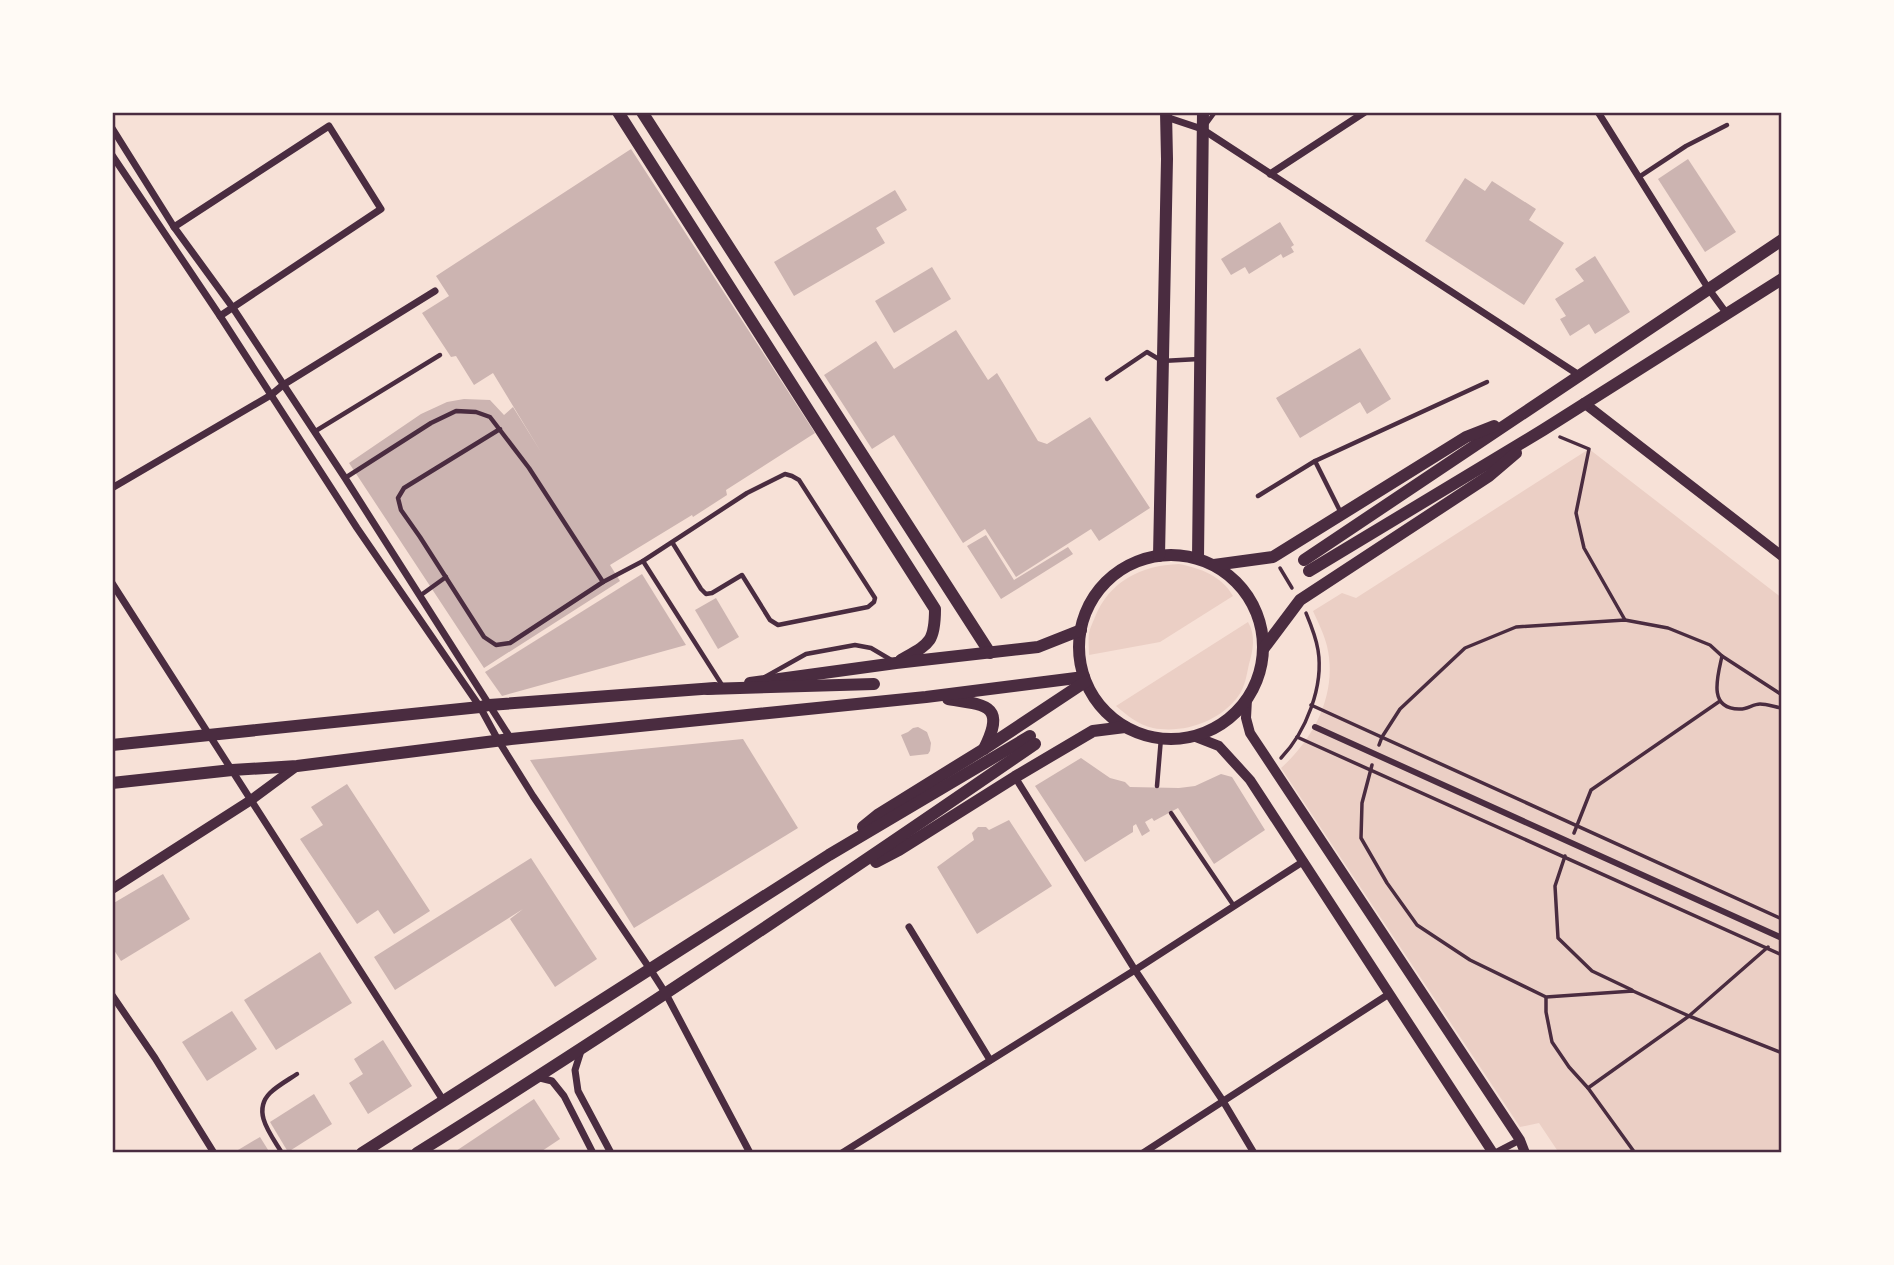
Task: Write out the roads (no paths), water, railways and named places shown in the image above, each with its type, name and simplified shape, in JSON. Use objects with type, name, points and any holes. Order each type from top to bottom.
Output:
[{"type":"main road","points":[[618,112],[935,609],[935,629],[931,639],[924,647],[896,663]]},
{"type":"main road","points":[[642,112],[990,653]]},
{"type":"main road","points":[[1198,558],[1202,112]]},
{"type":"main road","points":[[1159,556],[1166,114]]},
{"type":"main road","points":[[1782,240],[1579,375],[1306,565],[1543,430],[1782,279]]},
{"type":"main road","points":[[724,278],[741,267]]},
{"type":"main road","points":[[1214,565],[1273,557],[1466,438],[1518,418]]},
{"type":"main road","points":[[1264,648],[1300,600],[1489,477],[1543,430]]},
{"type":"main road","points":[[1159,556],[1198,558],[1234,579],[1251,599],[1261,623],[1264,648],[1259,676],[1247,699],[1229,719],[1211,730],[1196,737],[1179,739],[1151,737],[1125,727],[1101,708],[1085,680],[1079,654],[1080,630],[1090,603],[1108,580],[1131,564],[1159,556]]},
{"type":"main road","points":[[707,690],[896,663],[1038,647],[1080,630]]},
{"type":"main road","points":[[112,783],[297,766],[505,740],[1085,680]]},
{"type":"main road","points":[[829,855],[879,814],[984,749],[1085,680]]},
{"type":"main road","points":[[112,745],[485,706],[707,690],[874,684]]},
{"type":"main road","points":[[926,697],[985,706],[991,711],[994,718],[993,730],[984,749]]},
{"type":"main road","points":[[838,880],[900,850],[1093,732],[1125,727]]},
{"type":"main road","points":[[362,1153],[829,855],[1033,740],[838,880],[440,1142],[417,1153]]},
{"type":"street","points":[[1270,174],[1365,112]]},
{"type":"street","points":[[1598,112],[1727,314]]},
{"type":"street","points":[[1166,114],[1202,130],[1579,375]]},
{"type":"street","points":[[174,228],[329,126],[381,209],[220,316]]},
{"type":"street","points":[[112,128],[174,228],[233,308],[421,595],[505,740],[533,796],[666,994],[750,1153]]},
{"type":"street","points":[[112,145],[120,141]]},
{"type":"street","points":[[112,155],[220,316],[356,528],[485,706],[505,740]]},
{"type":"street","points":[[112,488],[271,395],[435,291]]},
{"type":"street","points":[[1584,403],[1782,556]]},
{"type":"street","points":[[356,528],[372,520]]},
{"type":"street","points":[[112,583],[443,1100]]},
{"type":"street","points":[[408,601],[421,595]]},
{"type":"street","points":[[1247,699],[1246,718],[1250,733],[1520,1140],[1525,1153]]},
{"type":"street","points":[[1315,727],[1782,938]]},
{"type":"street","points":[[1196,737],[1219,747],[1250,780],[1494,1153],[1520,1140]]},
{"type":"street","points":[[112,889],[251,800],[297,766]]},
{"type":"street","points":[[1016,777],[1135,970],[1223,1101],[1254,1153]]},
{"type":"street","points":[[842,1153],[1304,861]]},
{"type":"street","points":[[909,927],[990,1060]]},
{"type":"street","points":[[1143,1153],[1389,994]]},
{"type":"street","points":[[112,995],[214,1153]]},
{"type":"street","points":[[581,1049],[575,1070],[578,1091],[611,1153]]},
{"type":"street","points":[[535,1077],[552,1081],[564,1096],[593,1153]]},
{"type":"lane","points":[[1202,130],[1215,112]]},
{"type":"lane","points":[[1639,177],[1686,146],[1727,125]]},
{"type":"lane","points":[[1107,379],[1147,352],[1162,361],[1200,359]]},
{"type":"lane","points":[[314,432],[440,355]]},
{"type":"lane","points":[[1258,496],[1315,461],[1487,382]]},
{"type":"lane","points":[[345,478],[431,423],[456,411],[476,412],[490,417],[529,468],[603,582]]},
{"type":"lane","points":[[500,429],[404,488],[398,498],[401,510],[484,637],[496,645],[510,643],[747,493],[785,474],[799,480],[875,598],[874,603],[868,607],[778,625],[770,620],[742,575],[706,594],[672,542]]},
{"type":"lane","points":[[1315,461],[1341,514]]},
{"type":"lane","points":[[643,561],[723,687]]},
{"type":"lane","points":[[421,595],[446,577]]},
{"type":"lane","points":[[757,682],[806,654],[855,645],[871,648],[896,663]]},
{"type":"lane","points":[[1157,786],[1161,738]]},
{"type":"lane","points":[[1171,813],[1234,906]]},
{"type":"lane","points":[[282,1153],[265,1125],[261,1108],[268,1094],[297,1074]]}]
